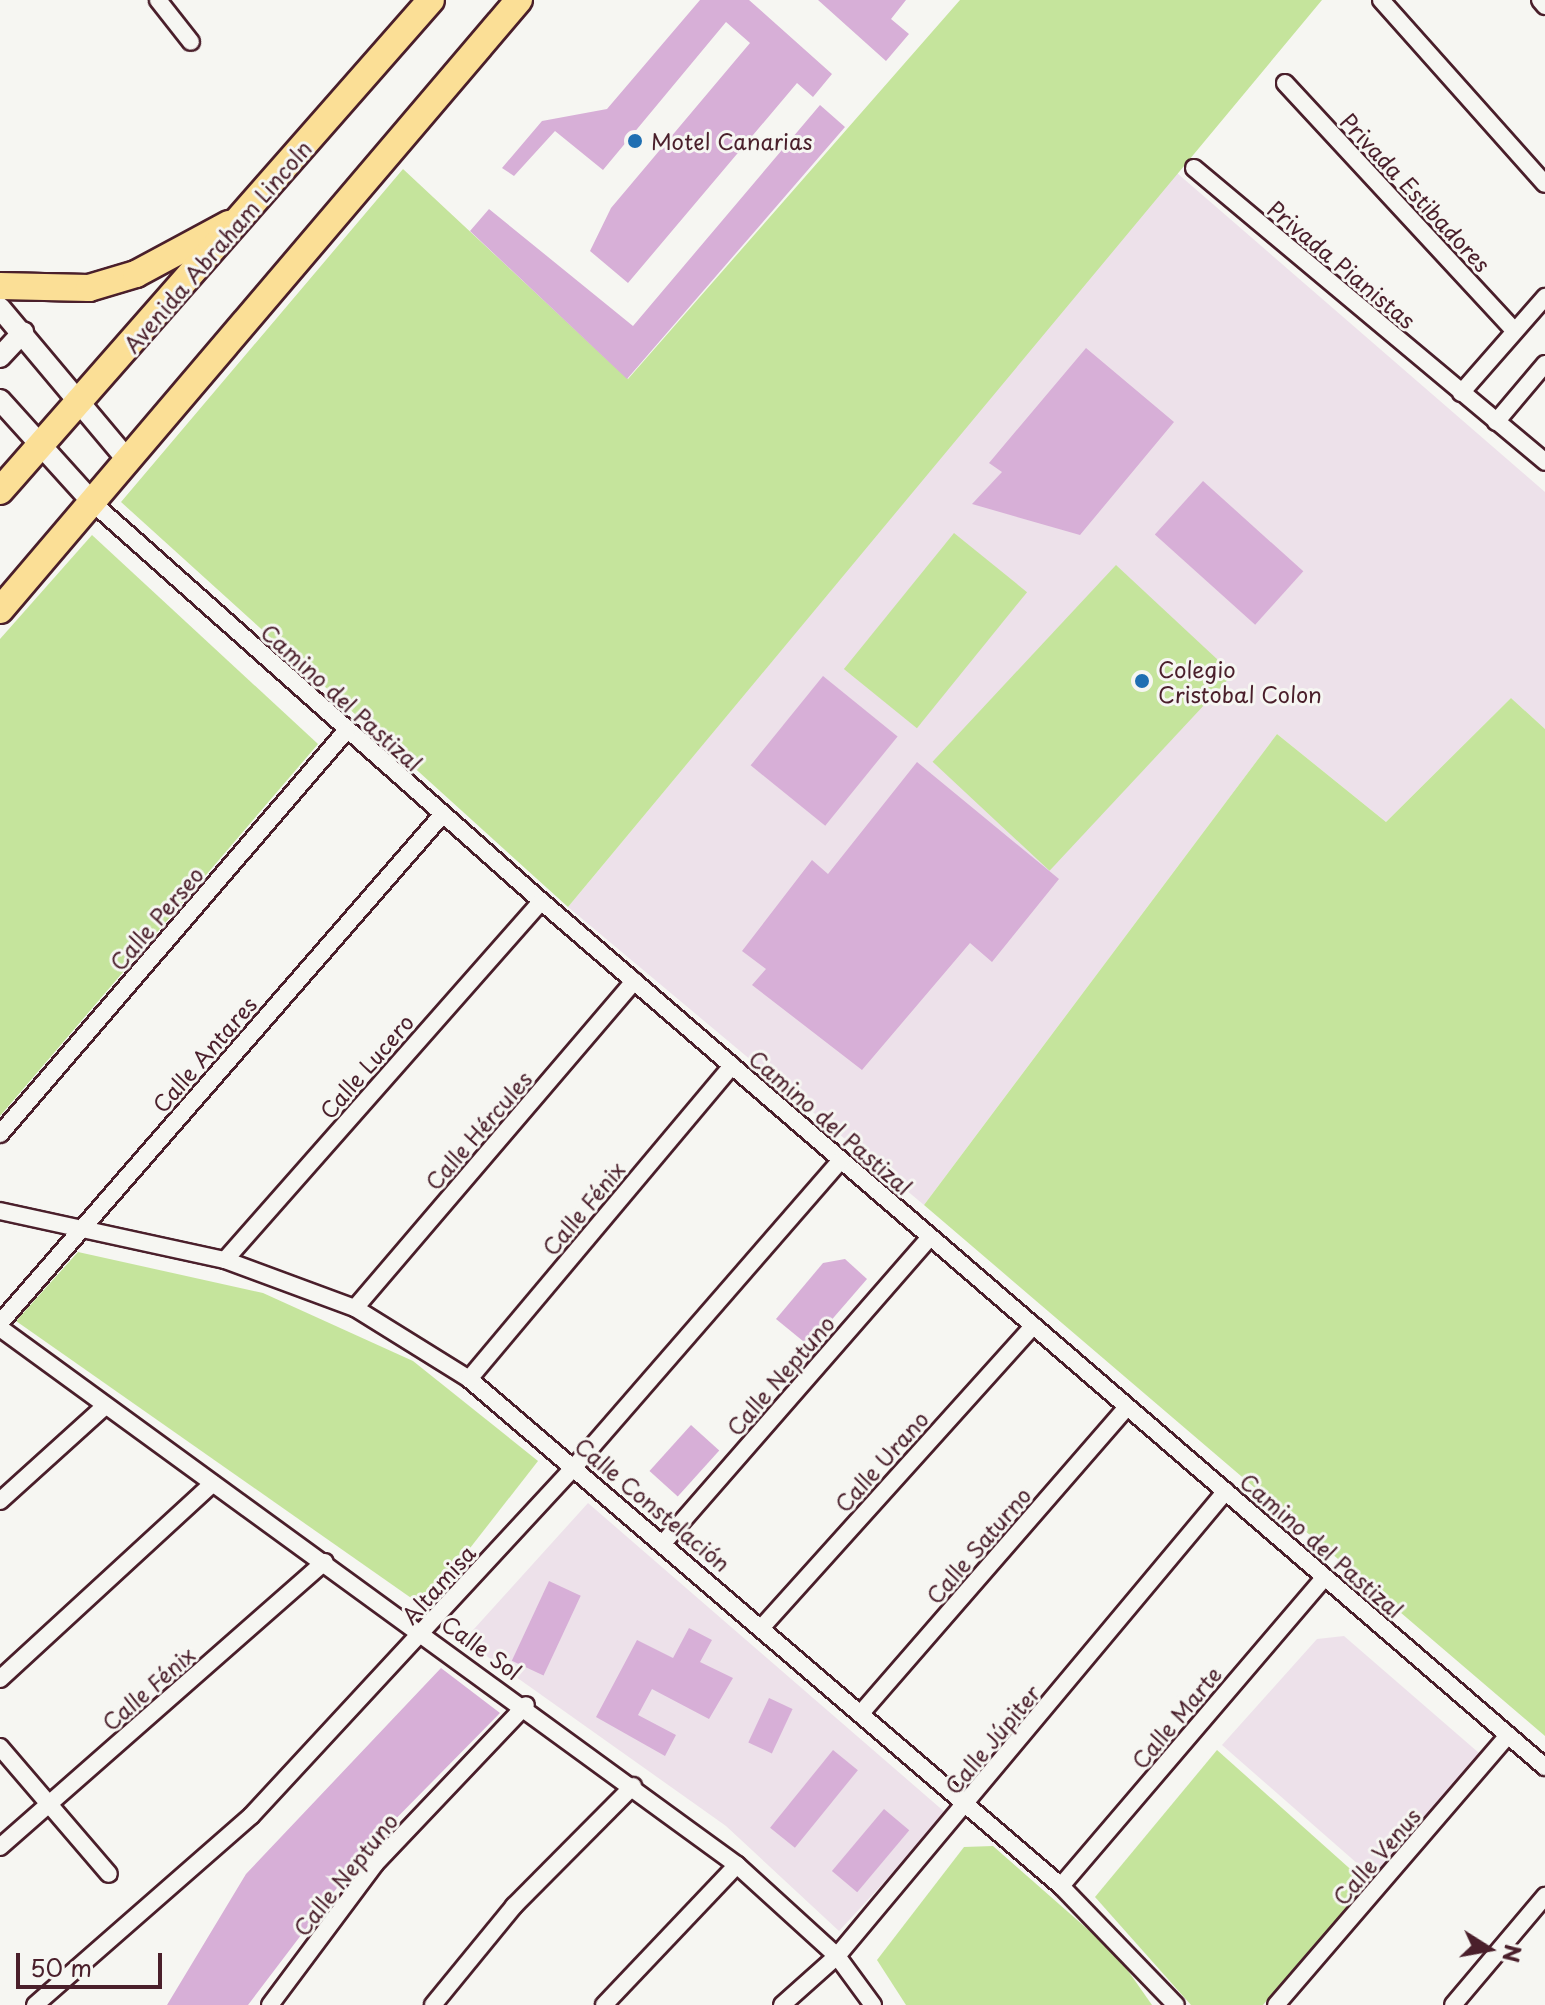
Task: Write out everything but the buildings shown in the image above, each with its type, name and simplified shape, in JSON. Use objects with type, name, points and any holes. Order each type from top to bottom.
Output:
[{"type":"main road","name":"Avenida Abraham Lincoln","points":[[0,491],[246,215],[431,0]]},
{"type":"main road","points":[[0,610],[94,504],[519,0]]},
{"type":"main road","points":[[0,286],[89,288],[136,274],[246,215]]},
{"type":"street","points":[[158,0],[191,42]]},
{"type":"street","points":[[1381,0],[1545,184]]},
{"type":"street","points":[[1540,0],[1545,6]]},
{"type":"street","name":"Privada Estibadores","points":[[1285,83],[1515,331]]},
{"type":"street","name":"Privada Pianistas","points":[[1194,168],[1545,462]]},
{"type":"street","points":[[1461,393],[1545,297]]},
{"type":"street","points":[[0,308],[129,462]]},
{"type":"street","points":[[0,357],[23,332]]},
{"type":"street","points":[[1496,422],[1545,364]]},
{"type":"street","points":[[0,400],[94,504]]},
{"type":"street","name":"Camino del Pastizal","points":[[94,504],[442,815],[1545,1767]]},
{"type":"street","name":"Calle Perseo","points":[[0,1134],[346,731]]},
{"type":"street","name":"Calle Antares","points":[[0,1325],[442,815]]},
{"type":"street","name":"Calle Lucero","points":[[225,1260],[541,901]]},
{"type":"street","name":"Calle Hércules","points":[[355,1308],[634,981]]},
{"type":"street","name":"Calle Fénix","points":[[469,1379],[732,1066]]},
{"type":"street","name":"Altamisa","points":[[35,2005],[251,1816],[575,1466],[841,1160]]},
{"type":"street","name":"Calle Constelación","points":[[0,1211],[225,1260],[355,1308],[469,1379],[665,1541],[1061,1886],[1176,2005]]},
{"type":"street","name":"Calle Neptuno","points":[[665,1541],[929,1238]]},
{"type":"street","name":"Calle Sol","points":[[0,1325],[105,1406],[526,1705],[737,1865],[837,1956],[873,2005]]},
{"type":"street","name":"Calle Urano","points":[[763,1626],[1033,1326]]},
{"type":"street","points":[[0,1501],[105,1406]]},
{"type":"street","name":"Calle Saturno","points":[[862,1712],[1127,1407]]},
{"type":"street","points":[[0,1679],[213,1483]]},
{"type":"street","name":"Calle Júpiter","points":[[782,2005],[837,1956],[1226,1491]]},
{"type":"street","name":"Calle Fénix","points":[[0,1847],[324,1562]]},
{"type":"street","name":"Calle Marte","points":[[1061,1886],[1325,1577]]},
{"type":"street","name":"Calle Neptuno","points":[[270,2005],[375,1864],[526,1705]]},
{"type":"street","name":"Calle Venus","points":[[1276,2005],[1508,1735]]},
{"type":"street","points":[[0,1747],[109,1874]]},
{"type":"street","points":[[433,2005],[514,1906],[633,1786]]},
{"type":"street","points":[[604,2005],[737,1865]]},
{"type":"street","points":[[1453,2005],[1545,1896]]},
{"type":"shaded area","name":"Colegio Cristobal Colon","points":[[1177,173],[1545,492],[1545,729],[1511,698],[1386,822],[1277,734],[924,1205],[568,907]]},
{"type":"shaded area","points":[[588,1503],[947,1814],[839,1931],[726,1826],[464,1640]]},
{"type":"shaded area","points":[[1344,1636],[1479,1753],[1375,1879],[1222,1745],[1317,1639]]},
{"type":"green space","points":[[960,0],[1322,0],[568,907],[121,502],[403,169],[628,379]]},
{"type":"green space","points":[[954,533],[1027,592],[917,728],[844,669]]},
{"type":"green space","points":[[92,535],[318,744],[0,1116],[0,639]]},
{"type":"green space","points":[[1116,565],[1233,674],[1050,871],[933,762]]},
{"type":"green space","points":[[1511,698],[1545,729],[1545,1736],[924,1205],[1277,734],[1386,822]]},
{"type":"green space","points":[[78,1252],[263,1293],[413,1361],[538,1461],[424,1607],[16,1321]]},
{"type":"green space","points":[[1217,1750],[1367,1884],[1263,2005],[1191,2005],[1095,1897]]},
{"type":"green space","points":[[993,1846],[1117,1955],[1152,2005],[906,2005],[877,1960],[964,1847]]},
{"type":"place","name":"Motel Canarias","points":[[635,141]]},
{"type":"place","name":"Colegio Cristobal Colon","points":[[1142,681]]}]
